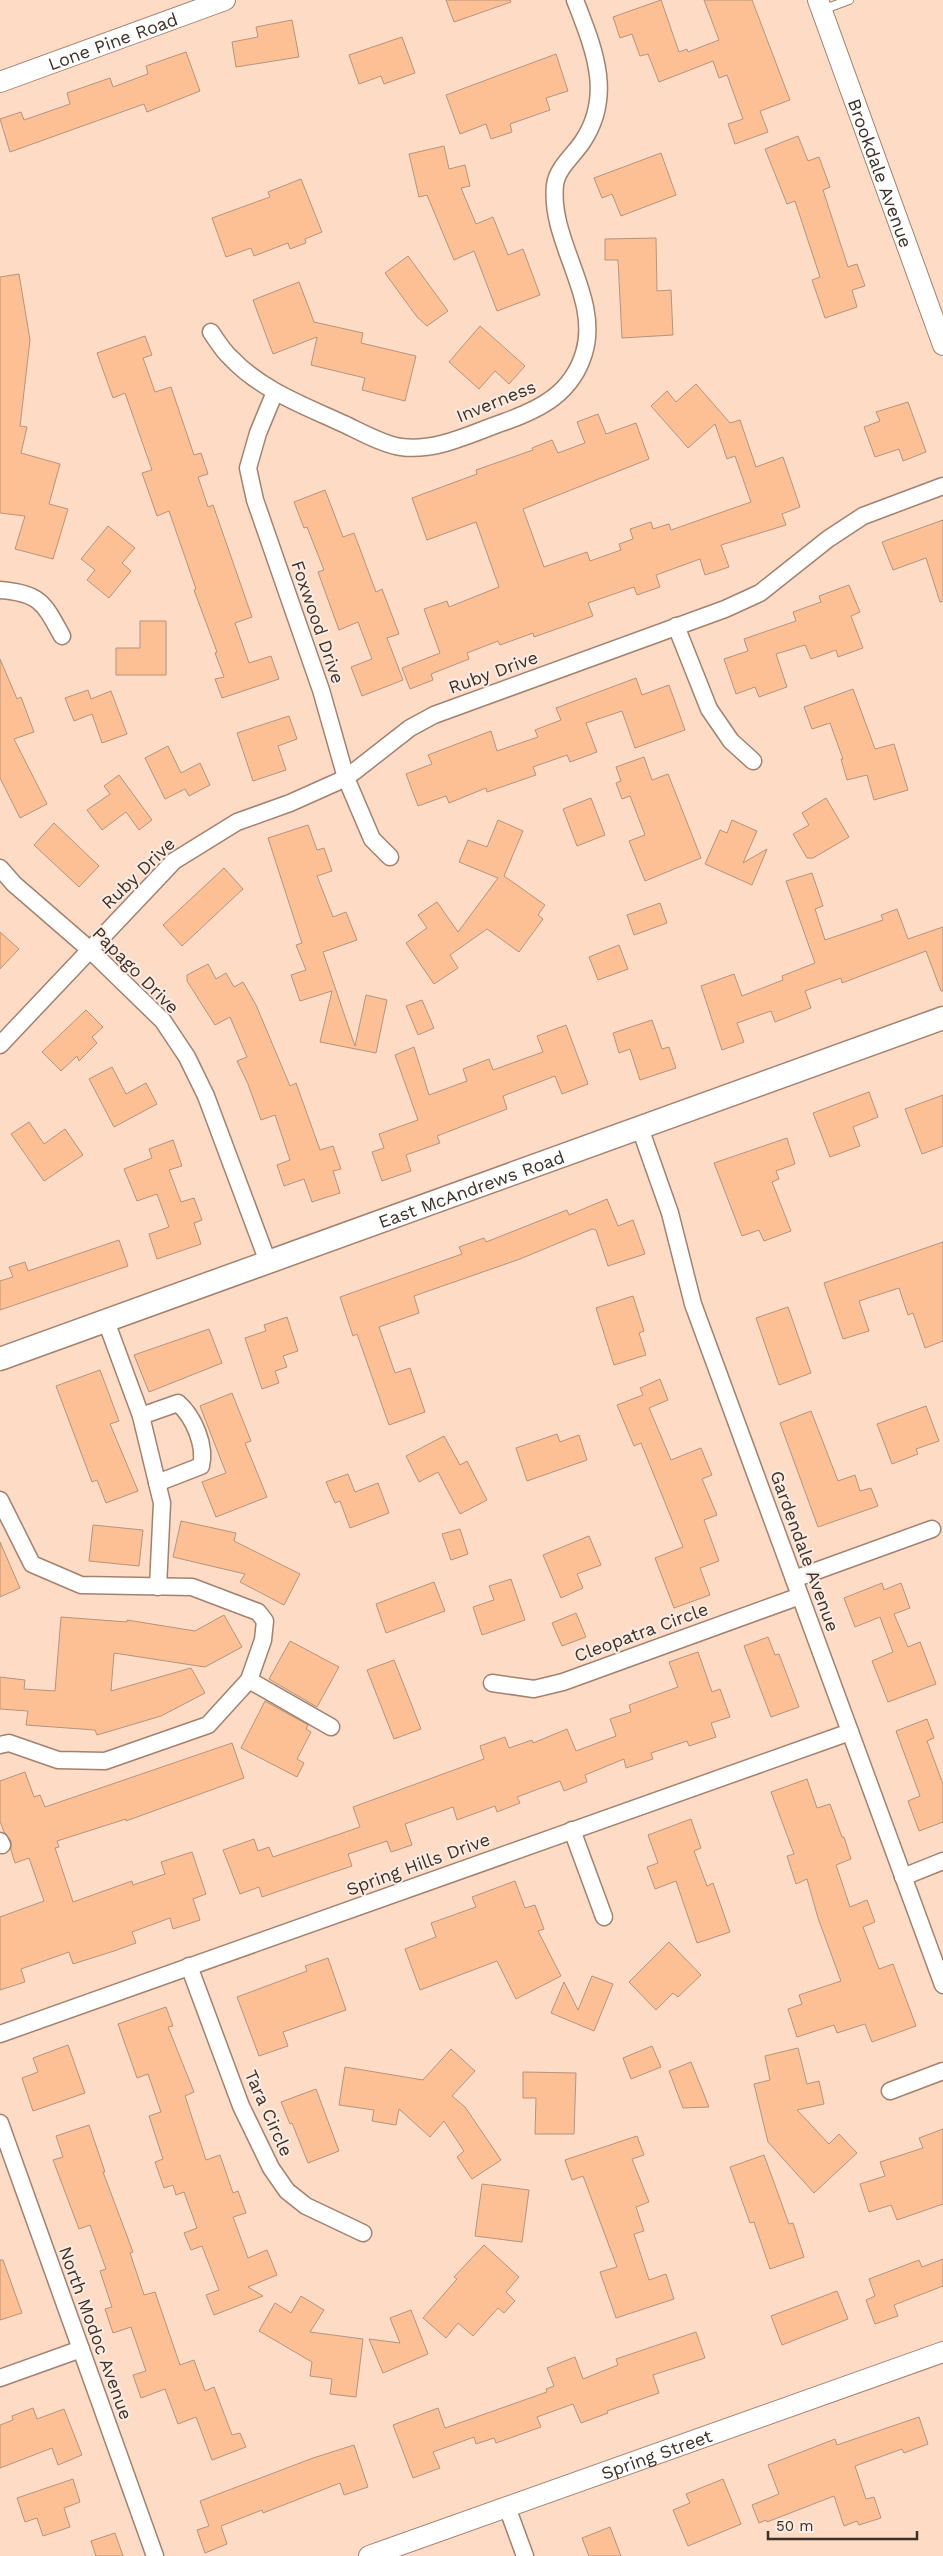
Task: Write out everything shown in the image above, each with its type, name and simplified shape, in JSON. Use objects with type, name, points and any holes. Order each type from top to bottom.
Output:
[{"type":"main road","name":"East McAndrews Road","points":[[0,1359],[943,1018]]},
{"type":"street","name":"Lone Pine Road","points":[[0,82],[225,0]]},
{"type":"street","name":"Inverness","points":[[211,332],[230,358],[276,392],[358,431],[400,447],[436,446],[546,405],[575,376],[584,353],[589,331],[582,300],[558,222],[554,198],[556,179],[583,142],[595,120],[599,73],[593,48],[575,0]]},
{"type":"street","name":"Brookdale Avenue","points":[[820,5],[943,345]]},
{"type":"street","name":"Foxwood Drive","points":[[276,392],[258,434],[248,468],[255,500],[321,690],[346,778],[372,839],[390,857]]},
{"type":"street","name":"Ruby Drive","points":[[0,1045],[174,861],[212,836],[237,822],[290,803],[346,778],[410,728],[434,715],[725,609],[760,593],[828,539],[863,516],[943,486]]},
{"type":"street","points":[[0,590],[24,592],[36,598],[48,610],[62,636]]},
{"type":"street","points":[[676,626],[709,709],[731,741],[753,761]]},
{"type":"street","name":"Papago Drive","points":[[0,868],[14,884],[89,949],[163,1021],[187,1057],[206,1096],[268,1262]]},
{"type":"street","name":"Gardendale Avenue","points":[[640,1128],[670,1213],[693,1304],[943,1985]]},
{"type":"street","points":[[106,1321],[141,1416],[162,1503],[158,1587]]},
{"type":"street","points":[[141,1416],[178,1403],[187,1411],[204,1453],[201,1466],[157,1483]]},
{"type":"street","points":[[0,1500],[32,1564],[81,1585],[192,1587],[258,1612],[266,1621],[263,1640],[249,1680],[208,1725],[106,1761],[58,1760],[9,1744],[0,1745]]},
{"type":"street","points":[[794,1579],[932,1529]]},
{"type":"street","name":"Cleopatra Circle","points":[[492,1683],[534,1689],[563,1682],[800,1596]]},
{"type":"street","points":[[249,1680],[331,1727]]},
{"type":"street","name":"Spring Hills Drive","points":[[0,2034],[850,1732]]},
{"type":"street","points":[[572,1830],[604,1917]]},
{"type":"street","points":[[904,1877],[943,1861]]},
{"type":"street","name":"Tara Circle","points":[[189,1966],[241,2106],[271,2168],[287,2191],[306,2206],[363,2234]]},
{"type":"street","points":[[890,2091],[943,2071]]},
{"type":"street","name":"North Modoc Avenue","points":[[0,2123],[155,2556]]},
{"type":"street","points":[[0,2378],[81,2349]]},
{"type":"street","name":"Spring Street","points":[[369,2556],[943,2352]]},
{"type":"street","points":[[507,2507],[525,2556]]},
{"type":"lane","points":[[820,5],[849,0]]},
{"type":"building","points":[[446,0],[510,0],[511,2],[454,22]]},
{"type":"building","points":[[661,0],[679,52],[687,49],[688,52],[719,40],[704,0],[752,0],[790,100],[760,111],[768,132],[735,144],[728,124],[743,119],[727,75],[719,78],[713,61],[659,82],[648,54],[640,56],[632,34],[620,38],[613,17]]},
{"type":"building","points":[[292,20],[299,57],[236,67],[232,42],[258,37],[256,27]]},
{"type":"building","points":[[402,37],[415,73],[384,84],[381,76],[359,84],[349,55]]},
{"type":"building","points":[[186,52],[200,91],[147,112],[144,104],[10,152],[0,119],[21,112],[24,120],[70,104],[67,93],[110,78],[113,87],[148,74],[146,66]]},
{"type":"building","points":[[556,54],[568,91],[546,98],[550,110],[510,124],[512,132],[491,139],[486,124],[460,134],[446,95]]},
{"type":"building","points":[[798,136],[808,161],[819,157],[830,187],[823,190],[848,267],[857,264],[865,286],[852,290],[857,307],[825,318],[812,280],[820,277],[795,201],[787,204],[765,149]]},
{"type":"building","points":[[444,146],[449,169],[465,165],[470,186],[461,188],[476,224],[493,217],[508,255],[523,249],[540,295],[497,311],[474,251],[454,260],[427,195],[419,197],[409,154]]},
{"type":"building","points":[[661,153],[676,195],[621,216],[612,194],[602,198],[594,178]]},
{"type":"building","points":[[301,179],[322,232],[305,239],[306,243],[290,249],[288,243],[254,256],[251,248],[226,257],[212,218],[270,197],[268,192]]},
{"type":"building","points":[[656,238],[657,291],[671,290],[673,335],[622,338],[618,260],[605,260],[605,239]]},
{"type":"building","points":[[408,256],[448,311],[427,326],[417,317],[385,273]]},
{"type":"building","points":[[19,274],[30,340],[20,426],[27,427],[21,453],[60,464],[49,504],[68,509],[53,559],[15,549],[25,516],[0,513],[0,277]]},
{"type":"building","points":[[299,282],[314,322],[363,333],[361,343],[416,356],[405,401],[362,390],[365,378],[311,365],[317,337],[273,354],[253,300]]},
{"type":"building","points":[[480,326],[525,366],[509,384],[495,371],[479,389],[449,362]]},
{"type":"building","points":[[145,336],[152,355],[143,358],[155,392],[171,387],[194,455],[201,453],[208,474],[198,477],[208,507],[213,505],[252,617],[235,623],[249,663],[271,656],[279,679],[222,698],[215,679],[224,677],[215,653],[217,652],[194,590],[196,589],[169,511],[157,516],[142,473],[152,470],[125,393],[113,398],[97,353]]},
{"type":"building","points":[[696,384],[730,423],[740,420],[756,467],[783,457],[800,507],[782,514],[786,525],[721,545],[729,567],[705,575],[700,559],[656,575],[660,587],[637,595],[634,587],[588,603],[593,616],[534,637],[533,633],[500,645],[498,641],[467,653],[469,659],[431,674],[433,680],[410,689],[402,668],[440,653],[424,609],[447,601],[449,607],[499,587],[476,522],[427,540],[412,498],[477,474],[476,470],[533,450],[532,448],[552,440],[558,453],[585,443],[577,422],[598,414],[606,434],[636,423],[649,459],[523,509],[544,567],[587,552],[590,561],[621,550],[619,544],[633,539],[630,529],[651,522],[653,529],[669,524],[671,530],[751,502],[735,456],[727,459],[715,424],[688,448],[651,406],[667,391],[676,402]]},
{"type":"building","points":[[908,402],[926,452],[903,461],[899,449],[875,457],[864,427],[880,421],[876,412]]},
{"type":"building","points":[[325,490],[343,537],[354,533],[376,592],[382,589],[399,634],[387,638],[403,680],[362,696],[351,667],[372,659],[358,622],[339,630],[318,572],[324,570],[307,527],[304,528],[294,502]]},
{"type":"building","points":[[943,520],[943,601],[940,602],[926,558],[893,570],[882,542]]},
{"type":"building","points":[[108,526],[135,548],[122,563],[131,571],[109,598],[87,580],[95,570],[81,559]]},
{"type":"building","points":[[849,585],[860,612],[851,616],[863,648],[838,657],[836,650],[811,659],[805,645],[776,654],[787,687],[759,697],[755,687],[736,694],[724,659],[748,651],[744,639],[796,621],[793,612],[821,602],[819,596]]},
{"type":"building","points":[[140,621],[166,621],[166,675],[116,675],[116,648],[140,648]]},
{"type":"building","points":[[0,659],[17,699],[21,697],[34,732],[14,739],[47,804],[20,818],[0,778]]},
{"type":"building","points":[[636,678],[642,695],[669,685],[685,730],[635,748],[622,711],[586,723],[597,752],[570,762],[567,755],[533,767],[536,775],[487,792],[486,788],[449,803],[446,796],[418,806],[406,774],[432,764],[428,755],[491,731],[497,751],[538,737],[535,730],[561,720],[556,708]]},
{"type":"building","points":[[853,689],[875,749],[894,744],[908,790],[874,800],[867,775],[847,780],[841,759],[843,759],[830,723],[812,729],[804,707]]},
{"type":"building","points":[[88,690],[91,699],[111,691],[127,734],[102,743],[92,714],[74,721],[65,698]]},
{"type":"building","points":[[289,716],[297,739],[278,746],[286,770],[253,781],[237,733]]},
{"type":"building","points":[[168,746],[181,773],[200,763],[210,785],[189,796],[185,789],[165,799],[145,758]]},
{"type":"building","points":[[644,757],[652,780],[668,774],[701,858],[645,881],[629,841],[645,835],[630,796],[622,799],[616,783],[621,781],[616,767]]},
{"type":"building","points":[[119,775],[152,820],[139,830],[126,812],[102,830],[87,810],[110,794],[104,786]]},
{"type":"building","points":[[591,798],[605,835],[577,846],[563,809]]},
{"type":"building","points":[[826,798],[849,837],[813,858],[807,858],[793,834],[809,825],[802,813]]},
{"type":"building","points":[[498,820],[523,831],[504,876],[545,905],[538,915],[543,919],[519,952],[487,929],[450,955],[458,968],[434,984],[406,943],[427,928],[418,915],[437,902],[458,932],[498,878],[459,862],[468,840],[487,847]]},
{"type":"building","points":[[732,820],[757,831],[743,863],[767,849],[752,885],[705,864],[720,830],[727,833]]},
{"type":"building","points":[[54,823],[99,866],[79,887],[34,845]]},
{"type":"building","points":[[308,825],[317,850],[324,848],[332,871],[317,876],[333,917],[346,912],[357,940],[323,952],[355,1046],[366,995],[387,1000],[376,1053],[320,1042],[332,991],[300,1001],[291,975],[306,970],[296,945],[302,943],[268,838]]},
{"type":"building","points":[[224,868],[243,889],[182,946],[163,925]]},
{"type":"building","points":[[812,873],[823,906],[815,909],[825,940],[883,920],[881,915],[897,909],[908,939],[943,927],[943,991],[941,991],[926,951],[842,983],[841,978],[805,991],[811,1008],[775,1022],[771,1011],[737,1023],[744,1042],[722,1050],[701,986],[734,974],[742,996],[783,980],[782,976],[815,963],[786,881]]},
{"type":"building","points":[[660,903],[667,923],[634,935],[627,915]]},
{"type":"building","points":[[0,932],[19,949],[0,969]]},
{"type":"building","points":[[619,945],[628,969],[598,980],[589,957]]},
{"type":"building","points":[[208,964],[216,979],[226,973],[234,987],[243,982],[256,1005],[290,1086],[296,1083],[320,1150],[333,1146],[341,1169],[333,1171],[340,1193],[312,1202],[304,1179],[284,1186],[277,1165],[290,1160],[275,1115],[261,1120],[248,1084],[237,1061],[247,1057],[230,1017],[215,1025],[187,981],[187,975]]},
{"type":"building","points":[[422,1000],[434,1028],[418,1035],[406,1006]]},
{"type":"building","points":[[86,1010],[103,1027],[92,1037],[97,1043],[79,1061],[77,1056],[61,1071],[42,1052]]},
{"type":"building","points":[[652,1020],[662,1049],[669,1047],[676,1068],[640,1080],[630,1049],[619,1053],[613,1033]]},
{"type":"building","points":[[566,1025],[588,1084],[562,1094],[555,1076],[503,1096],[507,1109],[437,1136],[440,1143],[406,1155],[411,1171],[382,1181],[372,1152],[384,1148],[379,1134],[418,1120],[395,1055],[414,1047],[429,1095],[467,1081],[463,1069],[489,1059],[493,1070],[543,1052],[537,1036]]},
{"type":"building","points":[[112,1067],[126,1094],[146,1083],[157,1104],[114,1127],[89,1079]]},
{"type":"building","points":[[869,1092],[878,1117],[853,1127],[860,1146],[830,1157],[813,1113]]},
{"type":"building","points":[[943,1095],[943,1146],[922,1154],[905,1109]]},
{"type":"building","points":[[29,1122],[44,1144],[65,1129],[83,1155],[44,1181],[11,1134]]},
{"type":"building","points":[[787,1138],[795,1164],[776,1171],[779,1179],[772,1182],[791,1231],[764,1241],[759,1230],[742,1236],[714,1163]]},
{"type":"building","points":[[173,1140],[182,1166],[169,1170],[181,1202],[194,1198],[202,1220],[194,1223],[201,1244],[157,1259],[149,1234],[169,1227],[157,1194],[137,1201],[124,1169],[152,1158],[149,1149]]},
{"type":"building","points":[[607,1199],[618,1226],[633,1220],[645,1254],[608,1266],[596,1230],[592,1229],[520,1259],[414,1296],[419,1313],[379,1327],[395,1373],[410,1368],[425,1412],[389,1425],[357,1334],[353,1336],[340,1297],[462,1254],[459,1247],[484,1238],[486,1242],[567,1210],[569,1215]]},
{"type":"building","points":[[119,1240],[128,1266],[0,1310],[0,1281],[13,1277],[9,1267],[25,1262],[28,1271]]},
{"type":"building","points":[[943,1242],[943,1341],[925,1348],[913,1313],[908,1315],[899,1288],[859,1301],[869,1331],[843,1339],[824,1283]]},
{"type":"building","points":[[633,1296],[644,1331],[639,1333],[646,1355],[614,1365],[596,1308]]},
{"type":"building","points":[[788,1307],[811,1373],[779,1385],[756,1318]]},
{"type":"building","points":[[287,1317],[298,1351],[283,1356],[287,1367],[275,1371],[279,1383],[262,1389],[245,1338],[266,1331],[264,1325]]},
{"type":"building","points":[[209,1329],[222,1363],[149,1392],[134,1355]]},
{"type":"building","points":[[100,1370],[119,1421],[110,1424],[138,1491],[106,1503],[97,1480],[92,1482],[56,1386]]},
{"type":"building","points":[[660,1379],[668,1400],[649,1408],[671,1460],[701,1448],[712,1475],[702,1479],[717,1515],[704,1520],[719,1561],[700,1568],[710,1595],[674,1608],[655,1558],[683,1547],[641,1443],[634,1446],[617,1405],[643,1395],[640,1388]]},
{"type":"building","points":[[232,1393],[251,1441],[245,1443],[267,1497],[216,1517],[202,1482],[226,1473],[200,1406]]},
{"type":"building","points":[[926,1406],[939,1441],[916,1449],[918,1454],[892,1464],[877,1424]]},
{"type":"building","points":[[811,1411],[838,1481],[855,1475],[860,1491],[871,1488],[878,1506],[818,1527],[780,1423]]},
{"type":"building","points":[[557,1434],[560,1442],[579,1435],[587,1460],[527,1481],[516,1448]]},
{"type":"building","points":[[444,1436],[460,1465],[467,1461],[487,1500],[460,1514],[438,1472],[419,1482],[406,1456]]},
{"type":"building","points":[[348,1474],[355,1492],[378,1483],[389,1513],[350,1528],[340,1501],[335,1503],[326,1482]]},
{"type":"building","points":[[181,1521],[236,1533],[234,1541],[300,1574],[284,1605],[240,1582],[245,1574],[173,1557]]},
{"type":"building","points":[[93,1525],[143,1530],[139,1566],[89,1561]]},
{"type":"building","points":[[460,1529],[468,1554],[451,1560],[442,1534]]},
{"type":"building","points":[[589,1536],[601,1565],[577,1574],[583,1588],[561,1598],[543,1555]]},
{"type":"building","points":[[0,1542],[20,1588],[0,1597]]},
{"type":"building","points":[[511,1579],[525,1620],[482,1635],[473,1607],[494,1600],[489,1586]]},
{"type":"building","points":[[434,1582],[445,1611],[386,1633],[376,1604]]},
{"type":"building","points":[[882,1583],[884,1590],[901,1583],[910,1608],[894,1614],[908,1647],[920,1642],[936,1684],[888,1702],[872,1661],[893,1652],[880,1617],[855,1627],[844,1598]]},
{"type":"building","points":[[576,1613],[586,1637],[562,1646],[552,1623]]},
{"type":"building","points":[[224,1615],[242,1647],[205,1667],[114,1653],[111,1691],[191,1668],[205,1693],[161,1716],[97,1735],[95,1730],[26,1725],[28,1711],[0,1709],[0,1677],[25,1680],[24,1689],[55,1691],[61,1617],[127,1622],[127,1620],[195,1631]]},
{"type":"building","points":[[768,1637],[775,1655],[779,1654],[799,1707],[771,1717],[744,1646]]},
{"type":"building","points":[[290,1641],[339,1667],[317,1707],[269,1679]]},
{"type":"building","points":[[698,1652],[712,1692],[720,1689],[730,1717],[711,1723],[716,1737],[689,1746],[687,1741],[651,1753],[653,1759],[626,1768],[624,1759],[585,1775],[587,1782],[564,1791],[560,1781],[517,1797],[520,1803],[497,1812],[495,1806],[457,1820],[453,1807],[405,1824],[412,1845],[391,1852],[387,1841],[348,1854],[352,1866],[262,1897],[259,1887],[240,1894],[223,1850],[254,1839],[258,1851],[269,1847],[273,1857],[360,1827],[353,1807],[484,1759],[480,1746],[505,1737],[509,1748],[532,1740],[533,1743],[567,1729],[576,1751],[616,1736],[610,1719],[631,1712],[629,1705],[678,1687],[669,1662]]},
{"type":"building","points":[[394,1660],[421,1729],[394,1739],[367,1670]]},
{"type":"building","points":[[265,1701],[308,1725],[306,1729],[311,1732],[297,1759],[304,1763],[297,1777],[241,1748]]},
{"type":"building","points":[[927,1719],[934,1738],[927,1741],[943,1784],[943,1822],[919,1831],[908,1801],[920,1796],[896,1731]]},
{"type":"building","points":[[232,1743],[244,1778],[126,1821],[126,1819],[57,1841],[59,1847],[55,1848],[73,1902],[132,1881],[133,1885],[165,1874],[161,1862],[192,1852],[206,1894],[193,1899],[200,1920],[173,1929],[170,1918],[132,1932],[136,1943],[73,1964],[69,1952],[21,1969],[25,1982],[0,1990],[0,1917],[44,1901],[29,1858],[15,1863],[11,1850],[11,1841],[4,1832],[0,1821],[0,1781],[25,1772],[34,1797],[40,1795],[45,1807]]},
{"type":"building","points":[[807,1779],[817,1808],[830,1804],[842,1837],[844,1837],[851,1859],[836,1865],[850,1907],[867,1900],[875,1922],[863,1927],[879,1969],[893,1964],[916,2026],[872,2042],[865,2024],[837,2033],[834,2025],[797,2037],[788,2009],[802,2004],[799,1995],[841,1981],[818,1918],[807,1879],[796,1884],[787,1856],[794,1854],[771,1792]]},
{"type":"building","points":[[691,1819],[701,1848],[694,1851],[707,1886],[713,1883],[730,1932],[697,1943],[676,1881],[655,1889],[647,1867],[658,1863],[648,1835]]},
{"type":"building","points":[[515,1881],[525,1908],[535,1905],[544,1929],[538,1931],[561,1976],[516,1999],[497,1961],[420,1990],[405,1949],[436,1937],[431,1923],[476,1907],[472,1897]]},
{"type":"building","points":[[669,1942],[701,1975],[678,1997],[673,1993],[656,2010],[629,1982]]},
{"type":"building","points":[[328,1958],[346,2010],[283,2032],[288,2046],[259,2056],[237,1997],[307,1971],[305,1966]]},
{"type":"building","points":[[592,1976],[613,1984],[594,2031],[551,2013],[564,1982],[578,2010]]},
{"type":"building","points":[[166,2007],[173,2026],[168,2027],[194,2092],[185,2096],[206,2160],[220,2155],[233,2193],[238,2191],[246,2213],[233,2217],[248,2258],[267,2250],[277,2275],[248,2287],[263,2296],[214,2315],[206,2295],[219,2290],[202,2246],[191,2250],[184,2233],[197,2228],[184,2192],[176,2195],[173,2185],[164,2188],[155,2162],[163,2159],[149,2116],[161,2112],[148,2074],[137,2078],[118,2024]]},
{"type":"building","points":[[68,2045],[85,2093],[33,2111],[22,2078],[38,2072],[33,2058]]},
{"type":"building","points":[[652,2046],[661,2067],[631,2079],[623,2058]]},
{"type":"building","points":[[798,2048],[807,2084],[819,2081],[824,2104],[797,2110],[829,2144],[839,2134],[857,2153],[814,2193],[768,2142],[754,2084],[770,2080],[765,2056]]},
{"type":"building","points":[[451,2049],[475,2071],[452,2096],[465,2107],[501,2160],[472,2179],[457,2157],[464,2151],[444,2121],[430,2137],[399,2109],[396,2125],[372,2121],[374,2110],[339,2105],[345,2067],[423,2080]]},
{"type":"building","points":[[691,2062],[709,2107],[683,2108],[669,2071]]},
{"type":"building","points":[[523,2072],[576,2073],[574,2134],[535,2134],[536,2098],[523,2098]]},
{"type":"building","points":[[316,2089],[339,2151],[308,2163],[292,2123],[290,2124],[281,2102]]},
{"type":"building","points":[[89,2125],[105,2172],[103,2172],[133,2252],[130,2253],[144,2295],[155,2292],[180,2365],[194,2360],[205,2391],[214,2387],[232,2435],[240,2433],[246,2447],[212,2460],[196,2417],[178,2424],[165,2389],[141,2398],[133,2375],[146,2371],[131,2327],[113,2333],[105,2309],[112,2307],[100,2271],[106,2269],[90,2225],[79,2229],[53,2160],[63,2157],[56,2136]]},
{"type":"building","points":[[943,2129],[943,2204],[897,2220],[891,2205],[869,2212],[860,2184],[885,2176],[880,2162],[923,2148],[919,2138]]},
{"type":"building","points":[[637,2136],[644,2155],[632,2159],[649,2202],[636,2207],[644,2231],[634,2234],[649,2280],[666,2274],[674,2299],[616,2318],[600,2272],[617,2267],[583,2176],[572,2180],[565,2160]]},
{"type":"building","points":[[764,2155],[789,2224],[793,2223],[804,2257],[770,2269],[754,2222],[750,2223],[730,2167]]},
{"type":"building","points":[[482,2184],[529,2190],[522,2242],[475,2236]]},
{"type":"building","points":[[484,2245],[519,2277],[506,2292],[515,2301],[504,2313],[498,2308],[473,2336],[458,2323],[446,2338],[423,2318],[457,2279],[454,2277]]},
{"type":"building","points":[[943,2259],[943,2286],[894,2305],[898,2316],[875,2324],[866,2300],[875,2296],[869,2279],[919,2260],[922,2267]]},
{"type":"building","points":[[0,2260],[3,2260],[22,2313],[0,2320]]},
{"type":"building","points":[[837,2291],[848,2319],[782,2345],[771,2316]]},
{"type":"building","points":[[301,2296],[324,2310],[310,2332],[363,2339],[356,2397],[330,2394],[332,2379],[310,2376],[312,2362],[259,2331],[275,2303],[291,2313]]},
{"type":"building","points":[[411,2310],[428,2354],[383,2373],[369,2339],[400,2343],[390,2318]]},
{"type":"building","points":[[696,2332],[705,2358],[653,2375],[659,2393],[607,2411],[608,2413],[581,2423],[573,2404],[537,2417],[541,2427],[496,2443],[494,2438],[476,2444],[474,2437],[433,2452],[440,2468],[413,2478],[393,2425],[438,2408],[445,2428],[547,2392],[546,2389],[554,2386],[547,2368],[575,2357],[583,2379],[618,2365],[616,2359]]},
{"type":"building","points":[[33,2408],[37,2419],[64,2409],[82,2455],[58,2465],[52,2448],[0,2468],[0,2425],[13,2420],[12,2416]]},
{"type":"building","points":[[919,2417],[928,2444],[904,2453],[902,2449],[855,2466],[866,2499],[874,2497],[881,2518],[859,2525],[857,2521],[844,2526],[834,2496],[767,2522],[766,2520],[759,2523],[752,2505],[779,2494],[768,2465],[835,2439],[837,2445]]},
{"type":"building","points":[[354,2445],[368,2487],[344,2495],[340,2483],[263,2513],[262,2510],[221,2526],[227,2544],[205,2553],[197,2530],[209,2526],[200,2501],[313,2458]]},
{"type":"building","points":[[73,2479],[80,2502],[64,2508],[70,2527],[43,2536],[37,2518],[25,2522],[17,2498]]},
{"type":"building","points":[[723,2479],[741,2524],[688,2546],[673,2510],[690,2503],[686,2494]]},
{"type":"building","points":[[610,2527],[621,2556],[589,2556],[582,2538]]},
{"type":"building","points":[[115,2533],[123,2556],[96,2556],[91,2541]]}]
